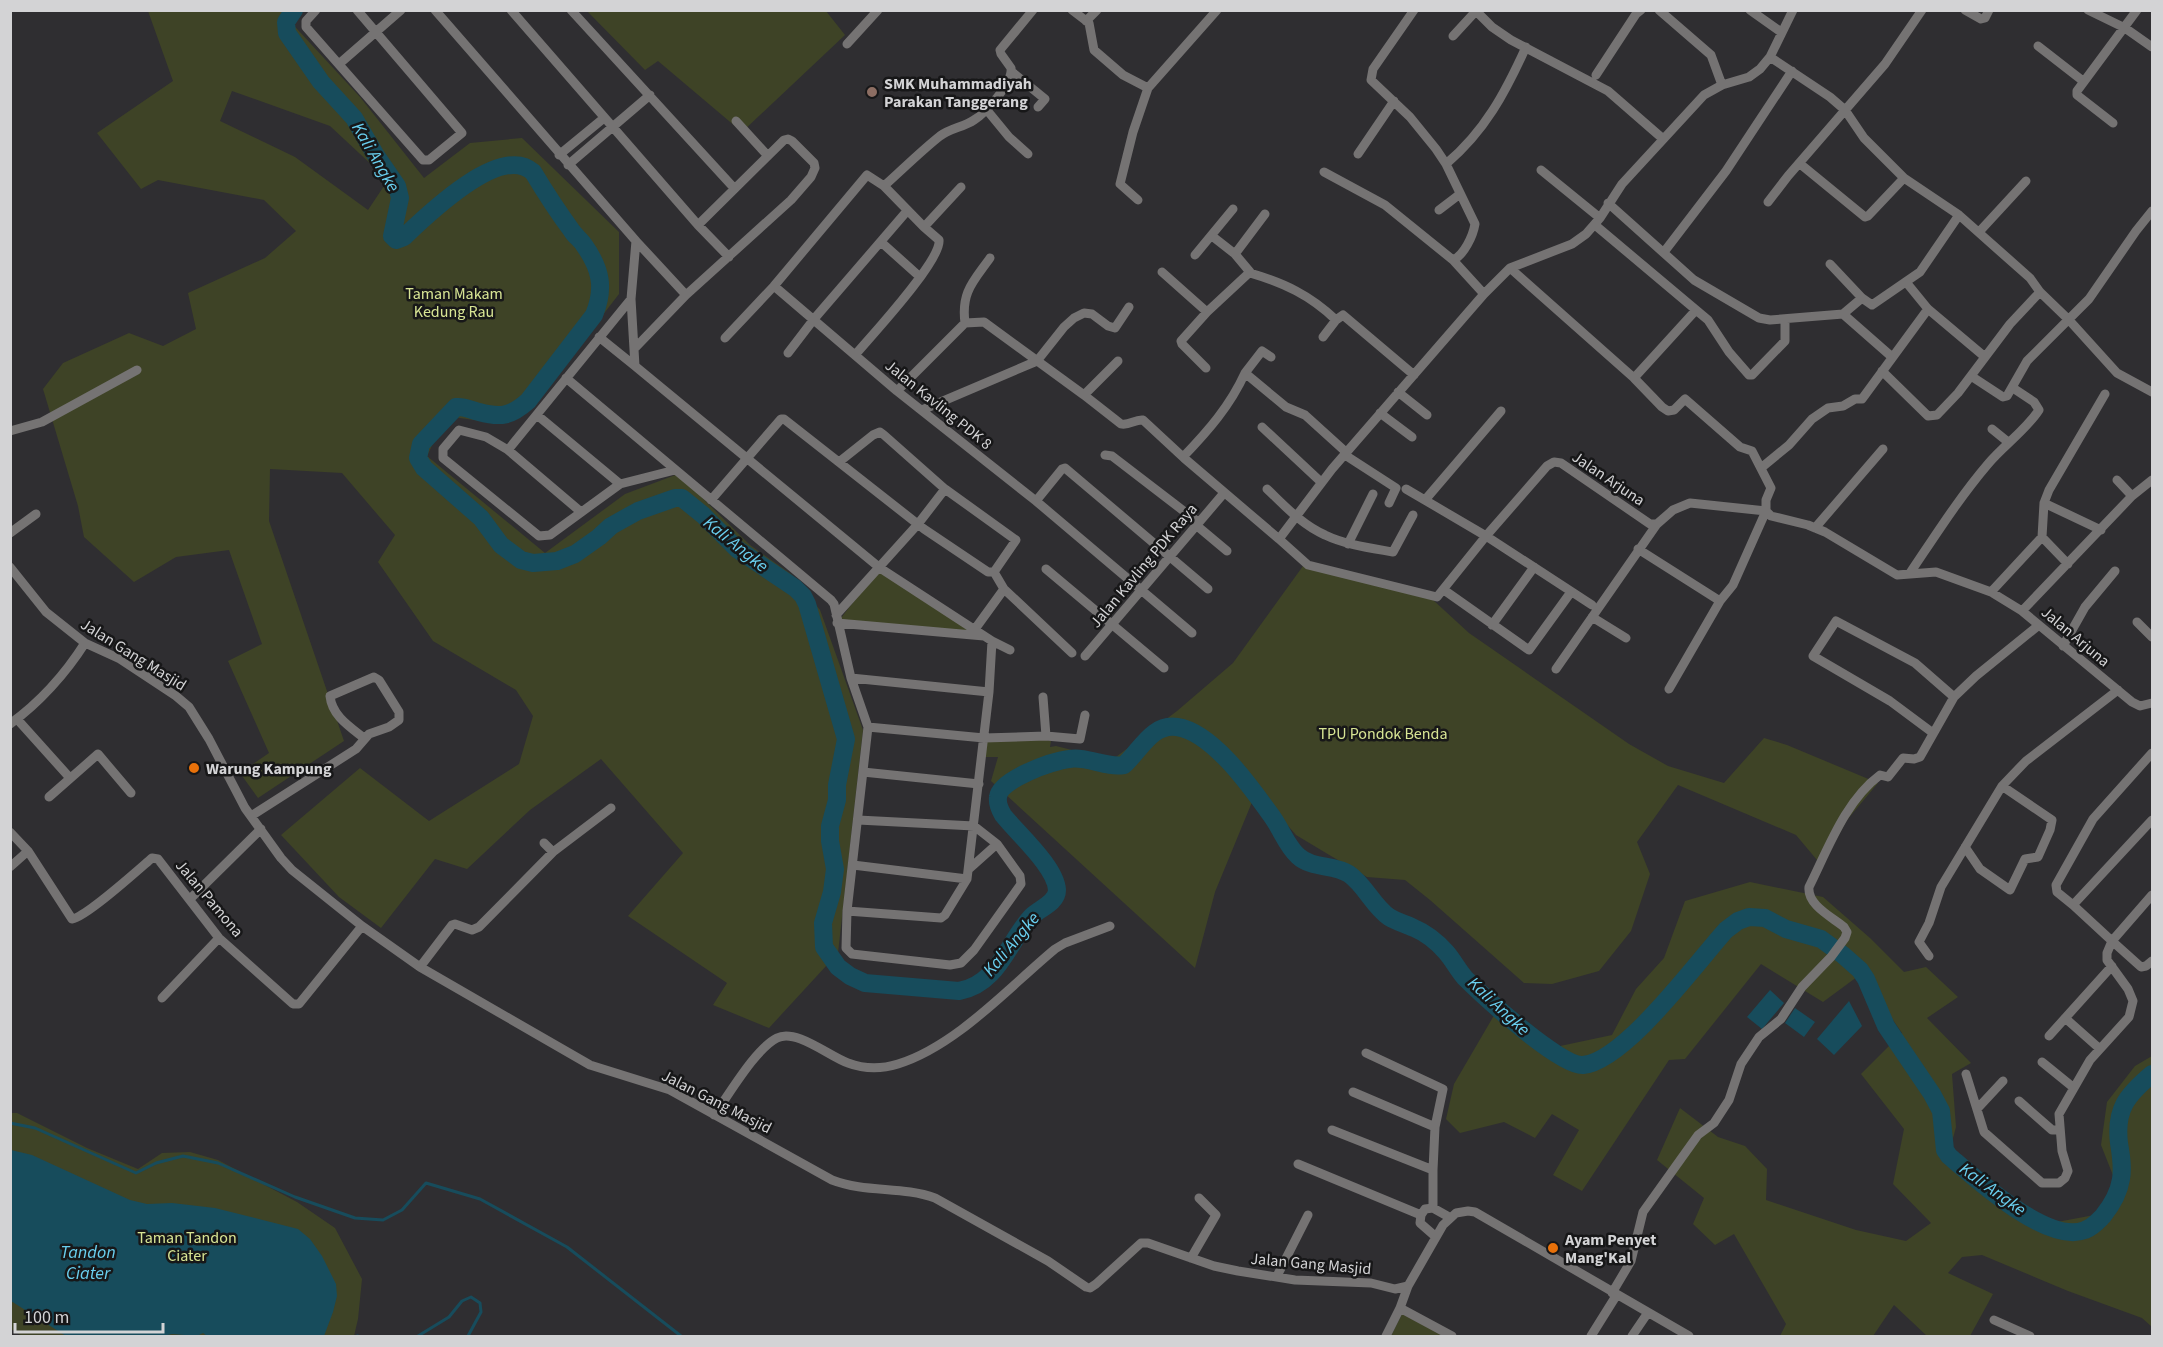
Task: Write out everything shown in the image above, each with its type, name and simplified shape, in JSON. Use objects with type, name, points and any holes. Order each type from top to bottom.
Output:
[{"type":"street","points":[[316,10],[306,21],[306,27],[426,161],[462,133],[357,10]]},
{"type":"street","points":[[339,64],[401,10]]},
{"type":"street","points":[[435,10],[559,155],[686,295]]},
{"type":"street","points":[[446,10],[448,24]]},
{"type":"street","points":[[511,10],[698,225],[729,256]]},
{"type":"street","points":[[571,10],[734,188]]},
{"type":"street","points":[[847,44],[878,10]]},
{"type":"street","points":[[1033,10],[1000,50],[1000,54],[1012,72],[1045,99],[1038,107]]},
{"type":"street","points":[[1072,10],[1089,25],[1094,50],[1123,75],[1148,88]]},
{"type":"street","points":[[1086,21],[1097,10]]},
{"type":"street","points":[[1138,200],[1120,184],[1133,132],[1148,88],[1217,10]]},
{"type":"street","points":[[1414,10],[1371,73],[1372,83],[1394,102],[1426,137],[1446,164],[1475,226],[1469,241],[1457,259],[1453,260]]},
{"type":"street","points":[[1596,75],[1636,14],[1641,10]]},
{"type":"street","points":[[1659,10],[1711,55],[1722,85]]},
{"type":"street","points":[[1750,10],[1781,32]]},
{"type":"street","points":[[1279,539],[1321,482],[1484,294],[1510,268],[1572,244],[1597,221],[1608,202],[1662,138],[1704,95],[1722,85],[1756,73],[1770,57],[1793,10]]},
{"type":"street","points":[[1768,202],[1885,64],[1922,10]]},
{"type":"street","points":[[1965,10],[1981,19],[1985,18],[1989,10]]},
{"type":"street","points":[[2088,10],[2125,28],[2152,47]]},
{"type":"street","points":[[2113,123],[2077,95],[2077,91],[2137,10]]},
{"type":"street","points":[[1454,36],[1475,11],[1501,34],[1608,91],[1662,138]]},
{"type":"street","points":[[2038,46],[2083,81]]},
{"type":"street","points":[[1446,164],[1458,154],[1493,113],[1506,92],[1526,47]]},
{"type":"street","points":[[1770,57],[1830,97],[1845,110],[1864,138],[1904,178],[1959,215],[2030,278],[2040,292],[2117,373],[2152,392]]},
{"type":"street","points":[[1664,252],[1726,171],[1791,71]]},
{"type":"street","points":[[884,186],[941,135],[974,121],[1005,87],[1012,72]]},
{"type":"street","points":[[568,165],[650,95]]},
{"type":"street","points":[[1358,154],[1394,102]]},
{"type":"street","points":[[986,109],[1009,137],[1028,154]]},
{"type":"street","points":[[559,155],[604,118]]},
{"type":"street","points":[[736,121],[768,156]]},
{"type":"street","points":[[635,348],[686,295],[791,200],[813,173],[814,163],[792,141],[784,140],[698,225]]},
{"type":"street","points":[[1799,164],[1865,217],[1904,178]]},
{"type":"street","points":[[1541,170],[1711,324],[1729,352],[1750,375],[1785,341],[1785,319]]},
{"type":"street","points":[[1324,172],[1385,205],[1453,260],[1484,294]]},
{"type":"street","points":[[725,338],[774,286],[867,175],[884,186],[907,211],[938,238],[940,243],[938,250],[920,277],[856,354]]},
{"type":"street","points":[[1979,232],[2026,181]]},
{"type":"street","points":[[924,227],[961,187]]},
{"type":"street","points":[[1439,210],[1460,194]]},
{"type":"street","points":[[1608,202],[1694,280],[1764,320],[1843,314],[1862,298]]},
{"type":"street","points":[[1195,255],[1233,208]]},
{"type":"street","points":[[789,353],[814,319],[907,211]]},
{"type":"street","points":[[1971,375],[2003,398],[2007,396],[2027,361],[2095,291],[2152,211]]},
{"type":"street","points":[[1235,254],[1265,214]]},
{"type":"street","points":[[1830,264],[1862,298],[1872,305],[1920,272],[1959,215]]},
{"type":"street","points":[[1212,236],[1235,254],[1250,273],[1279,282],[1317,303],[1336,320]]},
{"type":"street","points":[[635,366],[631,299],[636,241]]},
{"type":"street","points":[[881,242],[920,277]]},
{"type":"street","points":[[965,322],[963,302],[966,292],[990,258]]},
{"type":"street","points":[[1510,268],[1668,411],[1674,410],[1685,399],[1740,447],[1752,451],[1771,488],[1766,500],[1766,511],[1732,585],[1720,601],[1669,689]]},
{"type":"street","points":[[1162,272],[1207,312]]},
{"type":"street","points":[[1206,368],[1181,342],[1207,312],[1250,273]]},
{"type":"street","points":[[1906,282],[1928,309],[1985,357]]},
{"type":"street","name":"Jalan Kavling PDK 8","points":[[774,286],[897,391],[1036,501],[1192,633]]},
{"type":"street","points":[[1882,371],[1928,416],[1934,417],[1958,393],[2010,324],[2040,292]]},
{"type":"street","points":[[508,450],[631,299]]},
{"type":"street","points":[[922,410],[1037,361],[1074,318],[1092,314],[1108,326],[1115,328],[1129,307]]},
{"type":"street","points":[[1761,468],[1789,445],[1812,419],[1828,408],[1844,406],[1855,399],[1862,399],[1928,309]]},
{"type":"street","points":[[1634,378],[1696,310]]},
{"type":"street","points":[[1843,314],[1892,357]]},
{"type":"street","points":[[1323,337],[1341,315],[1345,316],[1414,375]]},
{"type":"street","points":[[897,391],[965,322],[980,321],[988,324],[1121,424],[1143,420],[1308,565],[1441,594],[1529,650],[1571,592]]},
{"type":"street","points":[[599,337],[748,457],[880,568],[989,639],[1010,650]]},
{"type":"street","points":[[1183,457],[1212,428],[1235,395],[1245,373],[1262,351],[1271,357]]},
{"type":"street","points":[[1084,395],[1118,361]]},
{"type":"street","points":[[10,430],[42,423],[136,370]]},
{"type":"street","points":[[1245,373],[1286,407],[1305,415],[1346,454],[1396,488],[1389,503]]},
{"type":"street","points":[[566,378],[831,600],[851,678],[868,727],[848,911],[845,944],[852,954],[950,965],[961,963],[974,950],[1021,884],[1020,876],[997,844],[975,826],[858,820]]},
{"type":"street","points":[[1910,573],[1973,482],[2039,410],[2034,402],[2013,388]]},
{"type":"street","points":[[1398,392],[1427,415]]},
{"type":"street","points":[[1991,592],[2042,537],[2044,503],[2049,490],[2105,394]]},
{"type":"street","points":[[1425,500],[1501,411]]},
{"type":"street","points":[[1380,413],[1412,437]]},
{"type":"street","points":[[537,415],[620,484]]},
{"type":"street","points":[[711,500],[783,419],[918,524],[988,572],[994,572]]},
{"type":"street","points":[[1262,427],[1321,482]]},
{"type":"street","points":[[1992,429],[2008,442]]},
{"type":"street","points":[[581,512],[508,450],[486,436],[459,430],[443,449],[443,458],[539,536],[550,535],[620,484],[675,470]]},
{"type":"street","points":[[839,462],[880,432],[945,489],[1016,540],[994,572]]},
{"type":"street","points":[[1815,528],[1883,448]]},
{"type":"street","points":[[1105,455],[1112,456],[1227,551]]},
{"type":"street","name":"Jalan Arjuna","points":[[1441,594],[1486,536],[1546,466],[1554,462],[1561,463],[1650,524],[1657,524],[1674,510],[1690,503],[1766,511],[1771,516],[1815,528],[1897,575],[1936,572],[1991,592],[2022,611],[2137,705],[2146,706],[2152,703]]},
{"type":"street","points":[[1036,501],[1065,468],[1208,589]]},
{"type":"street","points":[[2117,480],[2132,496]]},
{"type":"street","points":[[2022,611],[2132,496],[2152,480]]},
{"type":"street","points":[[836,619],[945,489]]},
{"type":"street","points":[[1267,489],[1295,516],[1326,536],[1348,544],[1393,552],[1413,515]]},
{"type":"street","points":[[1406,489],[1486,536],[1592,605]]},
{"type":"street","name":"Jalan Kavling PDK Raya","points":[[1085,656],[1224,493]]},
{"type":"street","points":[[1348,544],[1373,494]]},
{"type":"street","points":[[2044,503],[2101,530]]},
{"type":"street","points":[[10,533],[36,514]]},
{"type":"street","points":[[1556,669],[1657,524]]},
{"type":"street","points":[[2042,537],[2068,564]]},
{"type":"street","points":[[1638,549],[1720,601]]},
{"type":"street","name":"Jalan Gang Masjid","points":[[10,567],[14,579],[46,612],[85,643],[120,658],[185,703],[209,739],[251,816],[292,870],[362,926],[420,967],[590,1065],[660,1086],[749,1132],[818,1174],[832,1180],[880,1190],[917,1192],[935,1198],[1048,1262],[1086,1287],[1090,1288],[1096,1284],[1141,1243],[1148,1243],[1227,1269],[1308,1281],[1337,1280],[1371,1283],[1395,1290],[1408,1286]]},
{"type":"street","points":[[1492,625],[1534,567]]},
{"type":"street","points":[[1046,569],[1164,668]]},
{"type":"street","points":[[2063,646],[2085,607],[2115,571]]},
{"type":"street","points":[[994,572],[1004,589],[1072,653]]},
{"type":"street","points":[[975,629],[1004,589]]},
{"type":"street","points":[[1592,617],[1626,638]]},
{"type":"street","points":[[836,619],[989,639]]},
{"type":"street","points":[[1933,733],[1882,696],[1813,656],[1836,621],[1915,663],[1954,697]]},
{"type":"street","points":[[2137,622],[2152,637]]},
{"type":"street","points":[[1591,1336],[1631,1261],[1643,1212],[1698,1135],[1714,1123],[1729,1100],[1741,1064],[1759,1037],[1780,1019],[1802,987],[1831,957],[1845,938],[1847,932],[1844,927],[1812,901],[1808,894],[1809,887],[1846,815],[1868,784],[1880,775],[1888,777],[1903,758],[1920,757],[1954,697],[1976,675],[2039,625]]},
{"type":"street","points":[[968,874],[989,692],[989,639]]},
{"type":"street","points":[[70,778],[14,722],[58,679],[85,643]]},
{"type":"street","points":[[251,816],[356,749],[369,734],[397,722],[400,717],[399,712],[379,680],[374,677],[330,696],[331,704],[341,719],[364,738]]},
{"type":"street","points":[[851,678],[989,692]]},
{"type":"street","points":[[1929,956],[1918,942],[1929,923],[1941,886],[2002,786],[2026,761],[2118,690]]},
{"type":"street","points":[[1043,697],[1046,736]]},
{"type":"street","points":[[868,727],[984,738],[1046,736],[1081,738],[1085,716]]},
{"type":"street","points":[[2152,753],[2093,819],[2056,885],[2057,892],[2139,966],[2146,966],[2152,961]]},
{"type":"street","points":[[49,796],[98,754],[131,793]]},
{"type":"street","points":[[863,772],[979,784]]},
{"type":"street","points":[[1965,847],[1980,869],[2010,890],[2025,859],[2038,857],[2052,820],[2002,786]]},
{"type":"street","points":[[420,967],[452,925],[472,930],[479,927],[553,852],[611,808]]},
{"type":"street","points":[[2073,905],[2152,820]]},
{"type":"street","points":[[190,899],[261,829]]},
{"type":"street","name":"Jalan Pamona","points":[[10,832],[28,851],[72,919],[89,910],[152,858],[158,859],[219,938],[291,1003],[297,1004],[362,926]]},
{"type":"street","points":[[544,843],[553,852]]},
{"type":"street","points":[[848,911],[941,918],[945,915],[968,874],[997,844]]},
{"type":"street","points":[[10,867],[28,851]]},
{"type":"street","points":[[853,865],[968,874]]},
{"type":"street","points":[[1966,1074],[1984,1132],[2042,1183],[2059,1183],[2065,1178],[2068,1171],[2062,1151],[2059,1114],[2090,1060],[2129,1017],[2133,1001],[2128,989],[2107,960],[2108,953],[2112,940],[2152,895]]},
{"type":"street","points":[[714,1115],[755,1059],[776,1038],[785,1036],[798,1038],[848,1063],[869,1068],[897,1065],[925,1054],[955,1035],[1055,949],[1110,926]]},
{"type":"street","points":[[162,998],[219,938]]},
{"type":"street","points":[[2049,1036],[2112,966]]},
{"type":"street","points":[[2065,1018],[2100,1049]]},
{"type":"street","points":[[1366,1053],[1442,1087],[1435,1127],[1433,1208]]},
{"type":"street","points":[[2042,1062],[2074,1088]]},
{"type":"street","points":[[1977,1109],[2003,1081]]},
{"type":"street","points":[[1353,1092],[1435,1127]]},
{"type":"street","points":[[2019,1101],[2052,1130],[2060,1130]]},
{"type":"street","points":[[1332,1130],[1433,1170]]},
{"type":"street","points":[[1298,1164],[1421,1215]]},
{"type":"street","points":[[1191,1258],[1216,1215],[1199,1198]]},
{"type":"street","points":[[1436,1236],[1420,1223],[1425,1209],[1433,1208],[1449,1217]]},
{"type":"street","points":[[1386,1336],[1408,1286],[1436,1236],[1449,1217],[1462,1211],[1475,1212],[1614,1295],[1689,1336]]},
{"type":"street","points":[[1277,1276],[1308,1215]]},
{"type":"street","points":[[1400,1308],[1452,1336]]},
{"type":"street","points":[[1632,1336],[1647,1314]]},
{"type":"street","points":[[1994,1320],[2030,1336]]},
{"type":"green space","name":"Taman Makam Kedung Rau","points":[[148,11],[292,11],[286,17],[360,97],[424,178],[470,143],[522,138],[619,232],[619,294],[534,404],[502,424],[446,416],[427,456],[545,553],[625,494],[678,474],[750,545],[791,574],[820,610],[863,730],[838,953],[769,1028],[713,1005],[727,983],[628,916],[683,853],[601,759],[530,810],[467,869],[435,859],[381,928],[339,897],[281,835],[360,768],[429,821],[519,764],[533,716],[516,690],[433,641],[378,562],[395,535],[342,473],[270,469],[269,521],[344,741],[258,798],[240,773],[269,753],[228,661],[262,644],[229,550],[176,557],[134,582],[84,537],[78,506],[43,389],[63,363],[129,333],[163,346],[196,329],[188,293],[265,258],[296,231],[264,200],[158,180],[141,189],[97,133],[173,81]],"holes":[[[232,91],[330,126],[388,180],[368,210],[295,157],[220,121]]]},
{"type":"green space","points":[[587,11],[826,11],[845,35],[742,132],[658,61],[645,70]]},
{"type":"green space","name":"TPU Pondok Benda","points":[[1303,566],[1432,599],[1469,633],[1629,744],[1668,766],[1724,783],[1764,738],[1787,745],[1878,783],[1847,820],[1822,866],[1796,835],[1678,785],[1637,842],[1650,874],[1631,931],[1599,971],[1552,984],[1524,983],[1405,880],[1367,877],[1296,835],[1257,790],[1215,892],[1195,968],[991,781],[998,757],[982,757],[987,738],[1033,737],[1051,741],[1050,747],[1056,746],[1112,760],[1177,711],[1233,663]]},
{"type":"green space","points":[[880,568],[976,635],[837,623]]},
{"type":"green space","points":[[1750,882],[1823,897],[1870,938],[1904,972],[1926,967],[1958,997],[1927,1018],[1971,1063],[1952,1074],[1956,1127],[1949,1153],[1982,1186],[2057,1222],[2105,1213],[2118,1188],[2101,1145],[2107,1102],[2135,1066],[2152,1056],[2152,1327],[2142,1318],[2068,1291],[1982,1255],[1962,1257],[1948,1273],[1993,1294],[1970,1336],[1927,1336],[1894,1305],[1873,1336],[1780,1336],[1786,1324],[1734,1234],[1715,1245],[1693,1224],[1704,1198],[1657,1160],[1680,1108],[1718,1137],[1745,1146],[1767,1169],[1766,1200],[1856,1230],[1906,1241],[1931,1223],[1893,1184],[1904,1129],[1861,1074],[1902,1033],[1861,974],[1823,1002],[1761,964],[1685,1059],[1669,1060],[1582,1191],[1553,1175],[1579,1130],[1552,1114],[1535,1138],[1504,1122],[1460,1133],[1446,1119],[1454,1084],[1496,1012],[1546,1049],[1612,1035],[1636,989],[1664,958],[1685,901]]},
{"type":"green space","name":"Tandon Ciater","points":[[10,1113],[17,1113],[87,1148],[138,1169],[162,1153],[190,1152],[218,1160],[297,1202],[335,1228],[362,1279],[354,1336],[22,1336],[11,1329]]},
{"type":"green space","points":[[1402,1314],[1444,1336],[1391,1336]]},
{"type":"water","points":[[1770,990],[1784,1003],[1762,1029],[1747,1017]]},
{"type":"water","points":[[1849,1001],[1862,1026],[1834,1055],[1817,1039]]},
{"type":"water","points":[[1795,1008],[1815,1022],[1804,1037],[1785,1023]]},
{"type":"water","name":"Tandon Ciater","points":[[11,1150],[32,1155],[130,1200],[147,1204],[172,1203],[215,1208],[298,1229],[310,1239],[322,1256],[336,1284],[337,1296],[324,1336],[207,1336],[203,1333],[197,1336],[172,1334],[163,1336],[66,1336],[11,1301]]},
{"type":"waterway","name":"Kali Angke","points":[[294,10],[286,22],[287,33],[321,82],[354,118],[397,186],[400,198],[392,236],[396,240],[404,237],[429,213],[465,185],[484,174],[503,167],[519,166],[533,172],[573,233],[583,243],[598,271],[600,287],[594,315],[528,401],[511,413],[500,415],[456,407],[421,444],[418,458],[424,468],[481,518],[501,545],[521,560],[533,563],[557,561],[575,554],[611,526],[638,511],[675,498],[682,498],[703,515],[737,549],[795,588],[803,596],[846,739],[837,785],[837,800],[830,826],[835,869],[832,892],[823,923],[824,947],[838,967],[850,976],[865,983],[959,991],[984,980],[1002,960],[1032,916],[1048,905],[1057,890],[1055,881],[1043,861],[1002,813],[998,800],[1001,790],[1028,772],[1061,760],[1083,759],[1110,765],[1124,765],[1153,734],[1160,729],[1177,727],[1191,731],[1204,739],[1231,764],[1265,806],[1298,856],[1310,863],[1349,874],[1383,912],[1392,919],[1432,938],[1446,952],[1465,978],[1488,999],[1522,1029],[1572,1063],[1583,1065],[1600,1059],[1619,1047],[1659,1008],[1726,930],[1738,921],[1749,917],[1765,918],[1786,929],[1821,939],[1860,970],[1886,1026],[1941,1111],[1945,1150],[1949,1156],[2013,1207],[2052,1228],[2070,1232],[2085,1230],[2093,1226],[2114,1199],[2122,1174],[2118,1131],[2121,1112],[2130,1096],[2152,1074]]},
{"type":"waterway","points":[[10,1123],[35,1128],[136,1173],[156,1163],[183,1156],[218,1163],[295,1197],[355,1218],[383,1220],[402,1210],[426,1183],[480,1199],[567,1247],[681,1336]]},
{"type":"waterway","points":[[418,1336],[449,1317],[462,1301],[471,1297],[480,1303],[481,1312],[468,1336]]},
{"type":"place","name":"SMK Muhammadiyah Parakan Tanggerang","points":[[872,92]]},
{"type":"place","name":"Warung Kampung","points":[[194,768]]},
{"type":"place","name":"Ayam Penyet Mang'Kal","points":[[1553,1248]]},
{"type":"park label","name":"Taman Tandon Ciater","points":[[187,1246]]}]
